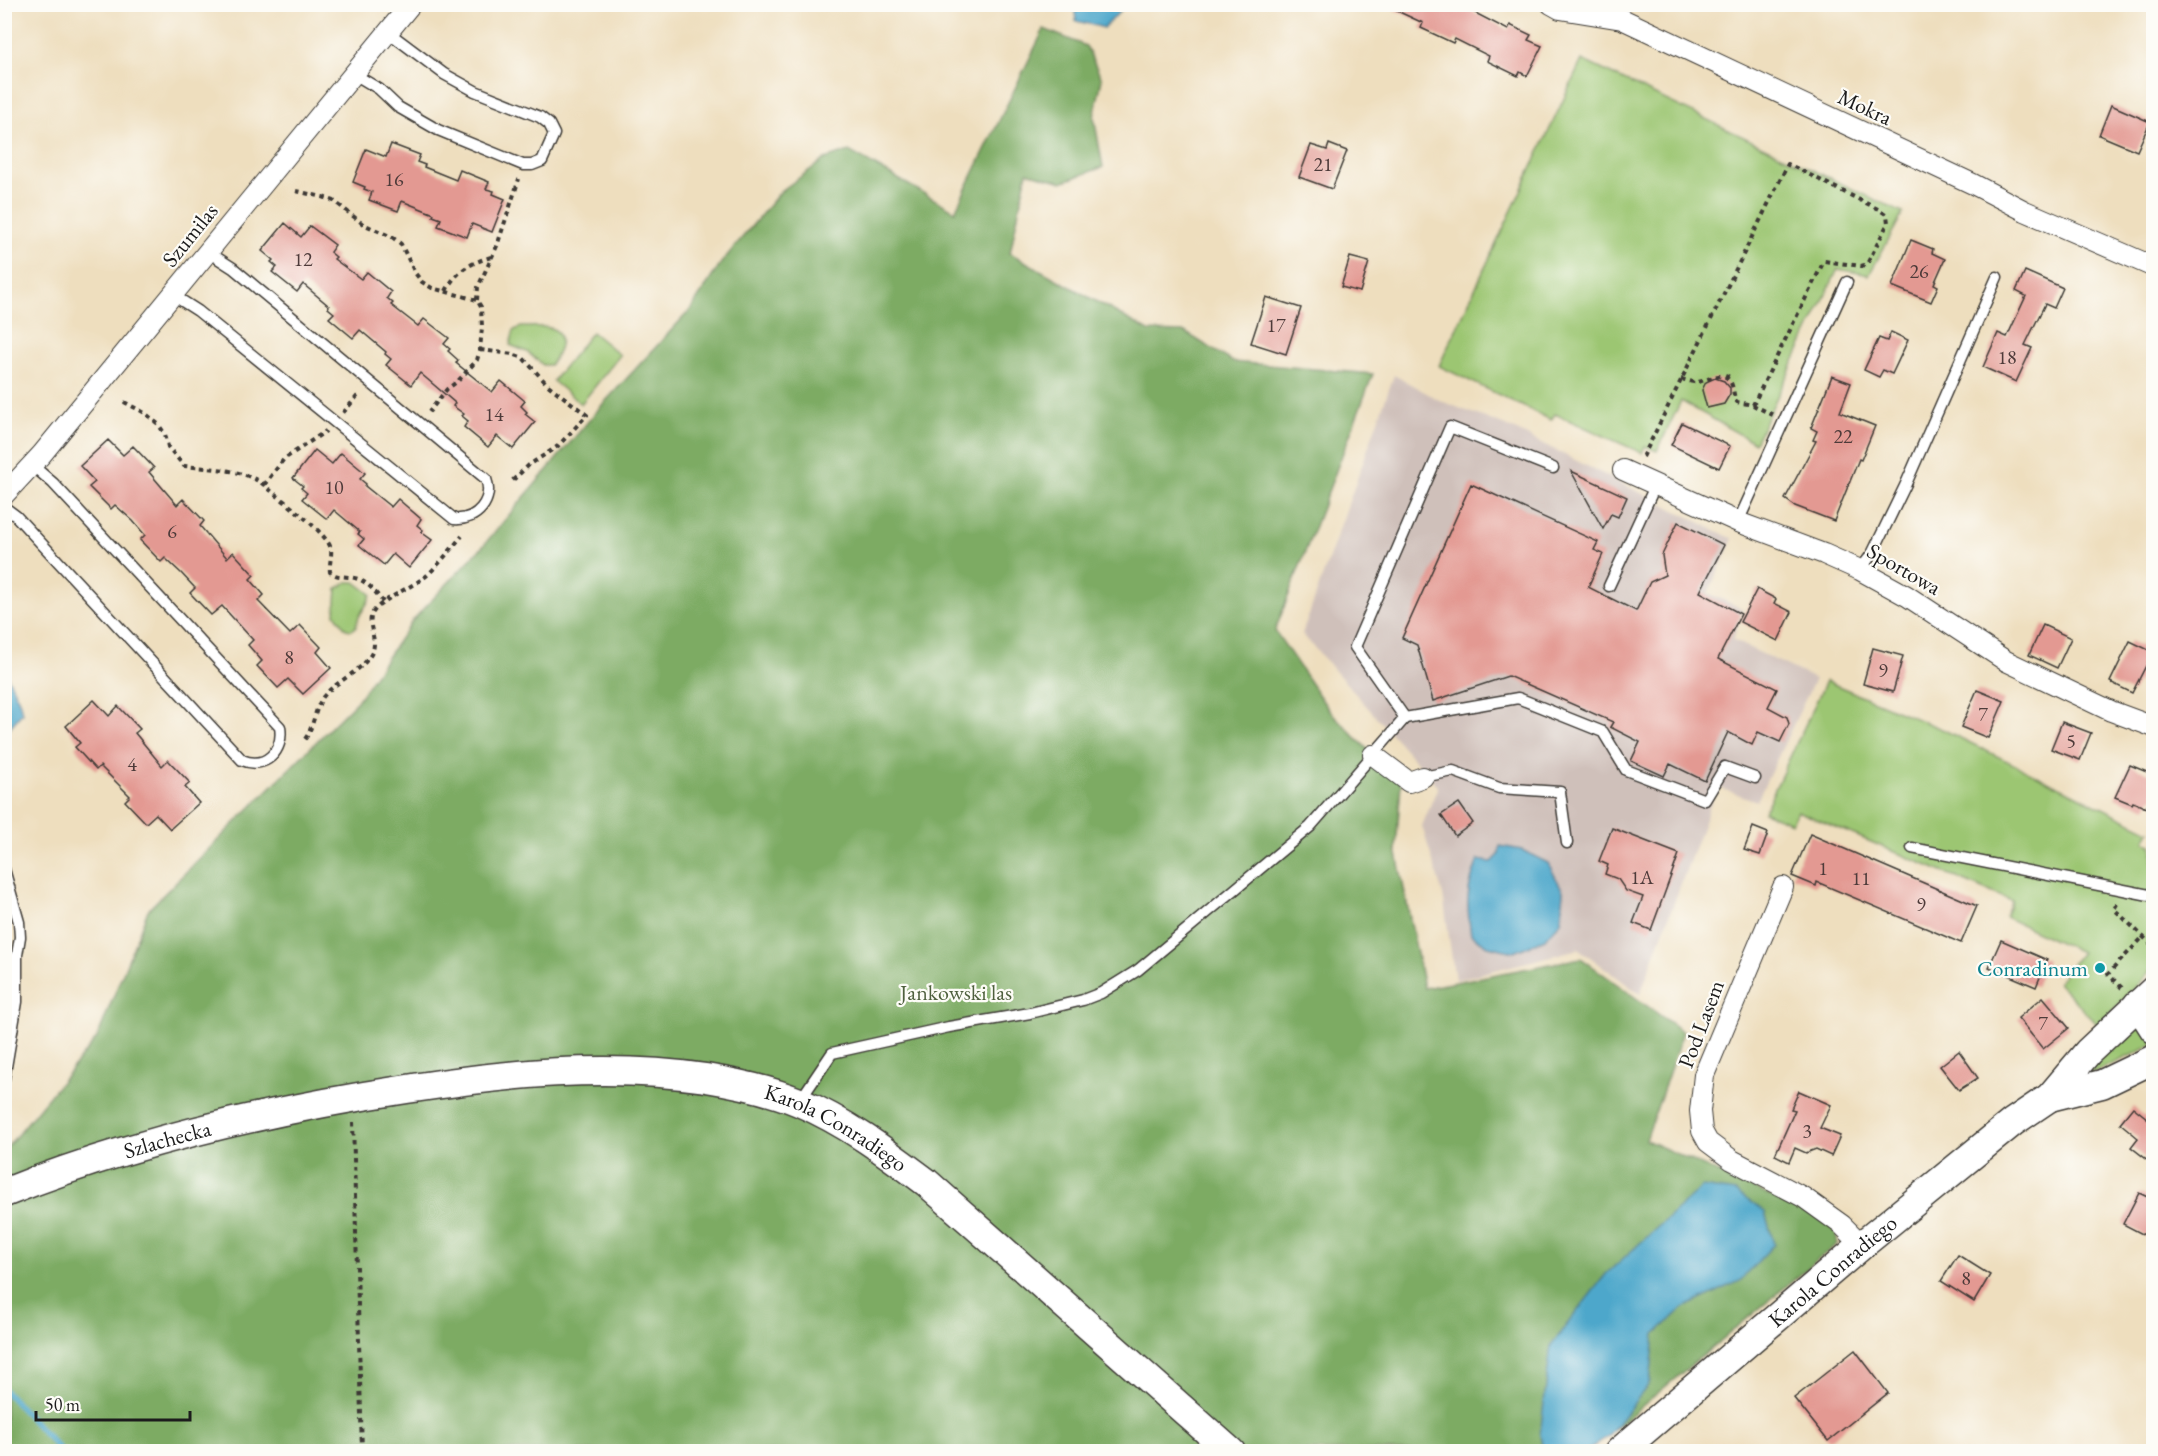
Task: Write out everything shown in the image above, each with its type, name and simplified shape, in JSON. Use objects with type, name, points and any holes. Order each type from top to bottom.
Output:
[{"type":"street","name":"Szumilas","points":[[4,495],[32,465],[411,4]]},
{"type":"street","name":"Mokra","points":[[1551,4],[1560,9],[1622,19],[2025,211],[2154,267]]},
{"type":"street","name":"Sportowa","points":[[1629,472],[1738,522],[1860,570],[1907,596],[2006,661],[2111,711],[2154,727]]},
{"type":"street","points":[[1373,756],[1409,782],[1423,777]]},
{"type":"street","name":"Pod Lasem","points":[[1783,888],[1704,1075],[1700,1112],[1702,1131],[1708,1142],[1732,1160],[1803,1197],[1842,1225],[1862,1245]]},
{"type":"street","points":[[2138,994],[2154,1029]]},
{"type":"street","name":"Karola Conradiego","points":[[1619,1452],[1862,1245],[2013,1122],[2050,1097],[2138,994]]},
{"type":"street","name":"Karola Conradiego","points":[[2050,1097],[2102,1084],[2154,1059]]},
{"type":"street","name":"Karola Conradiego","points":[[344,1098],[463,1080],[593,1070],[643,1071],[728,1082],[799,1102],[840,1122],[926,1182],[1231,1452]]},
{"type":"street","name":"Szlachecka","points":[[4,1193],[99,1158],[196,1130],[344,1098]]},
{"type":"lane","points":[[354,74],[379,89],[398,107],[438,130],[523,165],[532,165],[542,161],[554,134],[549,124],[540,117],[475,91],[444,74],[388,33]]},
{"type":"lane","points":[[172,294],[198,311],[454,519],[465,520],[473,516],[487,500],[490,490],[486,478],[233,268],[208,252]]},
{"type":"lane","points":[[1860,570],[1872,554],[1905,486],[1997,277]]},
{"type":"lane","points":[[1738,522],[1848,282]]},
{"type":"lane","points":[[1405,718],[1355,647],[1450,427],[1553,468]]},
{"type":"lane","points":[[4,507],[16,516],[242,760],[252,764],[264,762],[278,749],[282,736],[280,727],[53,483],[32,465]]},
{"type":"lane","points":[[1609,586],[1656,484]]},
{"type":"lane","points":[[799,1102],[832,1053],[949,1027],[1030,1013],[1101,993],[1138,970],[1310,827],[1405,718],[1518,698],[1604,732],[1626,770],[1705,800],[1725,766],[1755,778]]},
{"type":"lane","points":[[1423,777],[1453,771],[1498,788],[1560,792],[1567,843]]},
{"type":"lane","points":[[1912,848],[2154,896]]},
{"type":"lane","points":[[4,869],[19,922],[20,937],[17,955],[16,1002],[4,1079]]},
{"type":"path","points":[[1629,472],[1681,379],[1788,164],[1887,215],[1888,223],[1867,264],[1861,266],[1824,261],[1753,405],[1737,402],[1733,396],[1732,384],[1726,378],[1716,375],[1698,383],[1681,379]]},
{"type":"path","points":[[429,412],[447,388],[458,381],[477,360],[480,350],[481,306],[477,300],[478,287],[492,257],[521,172]]},
{"type":"path","points":[[296,191],[323,196],[334,201],[363,224],[392,237],[401,244],[422,282],[432,288],[477,300]]},
{"type":"path","points":[[446,291],[463,268],[492,257]]},
{"type":"path","points":[[480,350],[513,354],[523,358],[548,385],[587,415],[558,446],[529,465],[512,481]]},
{"type":"path","points":[[1726,378],[1729,371]]},
{"type":"path","points":[[124,402],[145,413],[158,424],[165,434],[168,447],[184,466],[242,473],[254,477],[325,537],[331,550],[328,562],[330,572],[338,577],[360,579],[369,585],[383,602]]},
{"type":"path","points":[[305,740],[311,731],[323,697],[369,657],[374,647],[374,634],[370,625],[372,614],[383,602],[425,577],[462,536]]},
{"type":"path","points":[[2114,909],[2154,947]]},
{"type":"path","points":[[2138,994],[2108,974],[2143,937]]},
{"type":"path","points":[[344,1098],[363,1452]]},
{"type":"shaded area","points":[[1394,375],[1441,401],[1511,428],[1733,539],[1708,593],[1743,609],[1733,640],[1815,679],[1757,801],[1717,787],[1640,994],[1579,949],[1455,980],[1443,895],[1422,826],[1438,786],[1302,634]]},
{"type":"green space","name":"Jankowski las","points":[[1044,29],[1086,46],[1102,79],[1094,117],[1103,167],[1062,182],[1027,172],[1010,253],[1149,331],[1185,332],[1233,362],[1373,374],[1275,631],[1329,710],[1401,783],[1396,849],[1424,988],[1581,958],[1683,1032],[1646,1140],[1837,1226],[1837,1244],[1588,1451],[5,1451],[4,1151],[97,1038],[148,910],[357,701],[412,621],[482,547],[602,405],[691,309],[721,263],[781,191],[825,159],[849,151],[955,211]]},
{"type":"green space","points":[[1582,60],[1903,213],[1869,275],[1838,269],[1755,443],[1681,401],[1657,451],[1645,446],[1642,453],[1555,414],[1551,420],[1439,366]]},
{"type":"green space","points":[[521,327],[550,328],[559,334],[559,350],[550,365],[543,365],[527,352],[510,345],[514,330]]},
{"type":"green space","points":[[592,332],[620,355],[581,404],[553,381]]},
{"type":"green space","points":[[347,582],[355,582],[371,594],[358,618],[356,627],[352,630],[346,629],[335,614],[337,589]]},
{"type":"green space","points":[[1826,681],[1944,730],[2150,831],[2145,841],[2153,846],[2153,968],[2099,1026],[2058,983],[2081,952],[2005,917],[2012,901],[1797,811],[1792,823],[1764,812]]},
{"type":"green space","points":[[2153,1005],[2153,1045],[2063,1087]]},
{"type":"water","points":[[1074,4],[1126,5],[1104,28],[1076,21]]},
{"type":"water","points":[[5,671],[20,703],[22,713],[5,733]]},
{"type":"water","points":[[1500,846],[1522,850],[1548,863],[1563,891],[1561,922],[1545,939],[1514,952],[1488,946],[1471,935],[1469,924],[1469,889],[1478,860],[1492,862],[1499,855]]},
{"type":"water","points":[[1702,1187],[1736,1192],[1765,1212],[1774,1244],[1740,1281],[1685,1307],[1655,1334],[1650,1383],[1608,1436],[1587,1451],[1543,1451],[1540,1435],[1551,1345],[1606,1274]]},
{"type":"building","points":[[1382,4],[1458,4],[1508,30],[1510,25],[1531,35],[1528,40],[1542,46],[1527,76],[1520,72],[1518,76],[1487,61],[1489,56],[1455,39],[1453,43],[1421,28],[1423,23]]},
{"type":"building","points":[[2111,105],[2150,122],[2137,151],[2099,135]]},
{"type":"building","points":[[391,144],[420,155],[417,162],[425,165],[424,167],[456,180],[460,170],[489,182],[486,189],[494,191],[493,194],[505,199],[492,232],[472,224],[467,237],[438,226],[441,219],[433,216],[434,214],[402,201],[398,211],[369,200],[372,192],[353,182],[366,149],[386,157]]},
{"type":"building","points":[[1329,144],[1347,151],[1332,189],[1299,177],[1311,145],[1327,150]]},
{"type":"building","points":[[285,223],[301,237],[310,226],[335,245],[330,252],[336,257],[334,259],[361,279],[367,272],[391,292],[387,298],[393,303],[391,305],[418,326],[424,319],[449,338],[444,344],[458,360],[456,363],[492,392],[501,381],[525,401],[521,406],[527,412],[525,414],[535,422],[513,449],[497,436],[488,447],[464,427],[468,421],[462,416],[464,414],[453,406],[455,403],[420,373],[411,385],[386,365],[391,359],[385,354],[386,352],[360,330],[353,338],[329,318],[334,313],[328,308],[329,306],[303,284],[297,292],[272,272],[277,267],[271,262],[273,260],[262,251]]},
{"type":"building","points":[[1911,240],[1933,249],[1932,253],[1945,259],[1934,284],[1938,286],[1931,302],[1892,286]]},
{"type":"building","points":[[1350,257],[1369,262],[1360,292],[1341,287]]},
{"type":"building","points":[[2025,271],[2063,288],[2054,308],[2045,304],[2025,345],[2032,348],[2016,382],[1983,367],[1998,333],[2007,337],[2026,296],[2016,291]]},
{"type":"building","points":[[1266,297],[1301,308],[1286,354],[1251,343]]},
{"type":"building","points":[[1891,332],[1908,340],[1892,374],[1883,370],[1879,377],[1864,370],[1879,338],[1887,341]]},
{"type":"building","points":[[1832,376],[1851,383],[1840,412],[1875,426],[1834,521],[1795,506],[1785,499],[1816,441],[1813,440],[1817,431],[1811,428]]},
{"type":"building","points":[[1715,378],[1724,381],[1730,388],[1730,394],[1724,404],[1707,408],[1702,390],[1706,382]]},
{"type":"building","points":[[1682,423],[1730,446],[1719,468],[1671,445]]},
{"type":"building","points":[[108,440],[123,455],[133,446],[154,468],[149,472],[177,505],[183,499],[204,521],[200,526],[227,558],[233,552],[254,575],[250,579],[264,595],[258,601],[290,634],[300,625],[321,647],[317,652],[331,668],[303,694],[288,679],[278,688],[257,666],[262,661],[248,645],[253,640],[222,606],[211,615],[190,593],[195,588],[181,573],[165,558],[161,562],[140,540],[145,535],[133,521],[115,505],[111,509],[89,487],[95,482],[80,466]]},
{"type":"building","points":[[315,450],[332,464],[341,453],[365,473],[360,479],[366,484],[365,486],[391,507],[398,499],[421,519],[417,525],[423,530],[421,532],[432,540],[409,568],[393,554],[384,565],[359,545],[364,539],[358,534],[360,532],[334,510],[327,519],[302,499],[307,493],[301,488],[303,486],[293,478]]},
{"type":"building","points":[[1571,471],[1627,497],[1618,517],[1611,514],[1603,529]]},
{"type":"building","points":[[1471,484],[1598,542],[1594,550],[1603,554],[1588,587],[1636,611],[1650,582],[1665,575],[1662,555],[1678,522],[1724,545],[1700,592],[1741,614],[1718,659],[1777,689],[1768,707],[1787,717],[1789,724],[1780,742],[1758,732],[1752,745],[1728,732],[1705,781],[1670,764],[1664,776],[1631,761],[1640,742],[1610,727],[1613,722],[1508,676],[1433,701],[1417,645],[1402,638]]},
{"type":"building","points":[[1757,589],[1776,599],[1774,603],[1792,612],[1778,641],[1740,622]]},
{"type":"building","points":[[2043,625],[2071,638],[2057,668],[2029,655]]},
{"type":"building","points":[[2130,641],[2153,652],[2132,693],[2110,682]]},
{"type":"building","points":[[1873,648],[1903,656],[1893,692],[1863,684]]},
{"type":"building","points":[[1977,690],[2004,701],[1988,738],[1961,727]]},
{"type":"building","points":[[94,700],[109,716],[118,706],[140,729],[135,733],[162,766],[168,760],[190,783],[185,787],[199,803],[170,829],[156,814],[146,823],[125,801],[130,796],[100,766],[96,770],[75,747],[80,743],[66,726]]},
{"type":"building","points":[[2062,722],[2091,733],[2080,760],[2051,749]]},
{"type":"building","points":[[2130,765],[2154,775],[2154,797],[2150,799],[2146,808],[2115,797]]},
{"type":"building","points":[[1459,803],[1473,823],[1455,836],[1441,815]]},
{"type":"building","points":[[1753,827],[1768,833],[1760,855],[1744,850]]},
{"type":"building","points":[[1612,828],[1679,854],[1651,930],[1633,923],[1643,897],[1626,891],[1618,879],[1605,874],[1608,865],[1599,861]]},
{"type":"building","points":[[1810,834],[1977,906],[1961,943],[1817,882],[1816,886],[1792,876]]},
{"type":"building","points":[[2001,940],[2047,960],[2036,987],[1989,967]]},
{"type":"building","points":[[2043,997],[2069,1028],[2043,1049],[2018,1018]]},
{"type":"building","points":[[1959,1051],[1978,1078],[1959,1090],[1940,1066]]},
{"type":"building","points":[[1799,1091],[1831,1105],[1820,1128],[1840,1136],[1831,1156],[1816,1149],[1806,1153],[1795,1148],[1789,1162],[1775,1155],[1795,1110],[1791,1109]]},
{"type":"building","points":[[2133,1107],[2152,1122],[2154,1120],[2154,1165],[2131,1147],[2138,1138],[2120,1123]]},
{"type":"building","points":[[2139,1193],[2154,1200],[2154,1240],[2123,1224]]},
{"type":"building","points":[[1958,1255],[1990,1275],[1974,1302],[1941,1281]]},
{"type":"building","points":[[1855,1350],[1888,1393],[1828,1441],[1794,1398]]},
{"type":"waterway","points":[[4,1390],[62,1452]]},
{"type":"place","name":"Conradinum","points":[[2100,968]]}]
